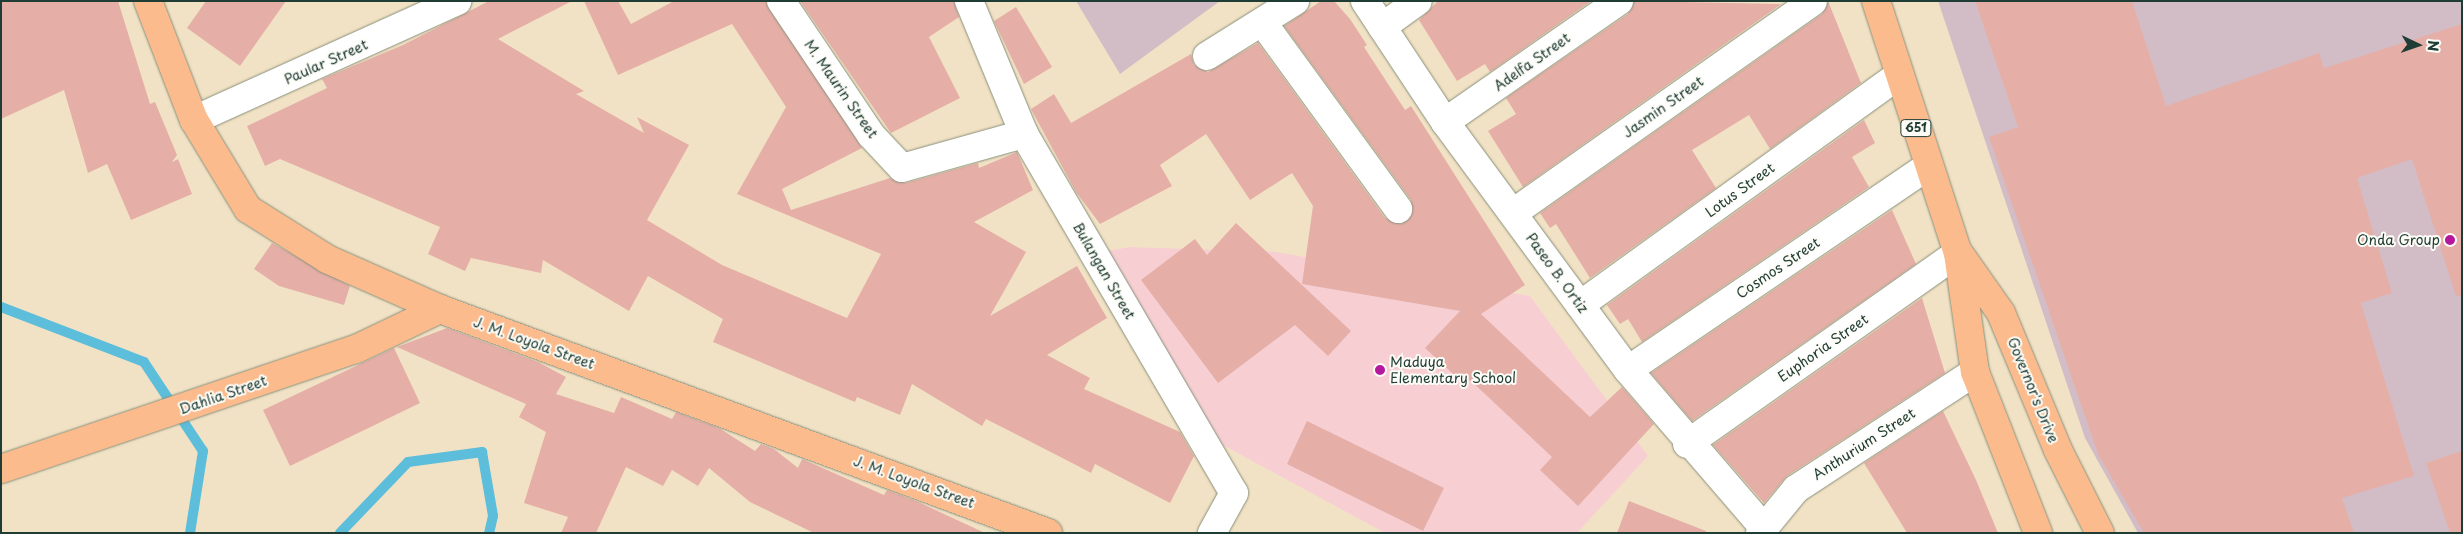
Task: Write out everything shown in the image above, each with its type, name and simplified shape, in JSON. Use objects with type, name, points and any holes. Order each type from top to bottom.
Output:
[{"type":"main road","name":"J. M. Loyola Street","points":[[148,1],[194,120],[248,209],[327,259],[440,308],[1048,533]]},
{"type":"main road","name":"Governor's Drive","points":[[1876,1],[1928,166],[1958,253],[1974,372],[2038,533]]},
{"type":"main road","name":"Governor's Drive","points":[[1958,253],[2001,313],[2058,450],[2100,533]]},
{"type":"main road","name":"Dahlia Street","points":[[1,470],[109,435],[356,349],[440,308]]},
{"type":"street","name":"M. Maurin Street","points":[[781,1],[871,135],[902,168],[1024,134]]},
{"type":"street","name":"Bulangan Street","points":[[969,1],[1024,134],[1234,493],[1212,533]]},
{"type":"street","points":[[1207,56],[1263,23],[1295,1]]},
{"type":"street","name":"Paseo B. Ortiz","points":[[1365,1],[1445,122],[1628,370],[1687,444],[1761,529]]},
{"type":"street","points":[[1382,27],[1418,1]]},
{"type":"street","name":"Adelfa Street","points":[[1445,122],[1619,1]]},
{"type":"street","name":"Jasmin Street","points":[[1513,213],[1812,1]]},
{"type":"street","name":"Paular Street","points":[[194,120],[457,3]]},
{"type":"street","points":[[1263,23],[1398,209]]},
{"type":"street","name":"Lotus Street","points":[[1580,305],[1899,75]]},
{"type":"street","name":"Cosmos Street","points":[[1628,370],[1928,166]]},
{"type":"street","name":"Euphoria Street","points":[[1687,444],[1958,253]]},
{"type":"street","name":"Anthurium Street","points":[[1761,529],[1796,490],[1974,372]]},
{"type":"shaded area","points":[[1076,1],[1220,1],[1120,74]]},
{"type":"shaded area","points":[[1938,1],[2462,1],[2462,533],[2138,533],[2085,438]]},
{"type":"shaded area","name":"Maduya Elementary School","points":[[1130,247],[1276,252],[1530,296],[1648,456],[1577,533],[1385,533],[1221,444],[1101,252]]},
{"type":"building","points":[[1,1],[118,1],[150,104],[155,102],[177,155],[172,162],[178,159],[192,194],[131,220],[107,164],[88,173],[64,90],[1,119]]},
{"type":"building","points":[[206,1],[286,1],[240,66],[187,28]]},
{"type":"building","points":[[489,1],[572,1],[498,39],[584,91],[576,94],[644,133],[637,117],[689,145],[647,220],[722,265],[847,318],[881,254],[737,194],[786,107],[732,24],[618,75],[584,1],[618,1],[631,24],[674,1],[766,1],[862,148],[782,189],[791,210],[890,178],[906,183],[978,163],[979,168],[1017,152],[1033,190],[974,222],[1026,252],[990,316],[1077,266],[1107,318],[1047,355],[1090,378],[1084,389],[1180,432],[1194,456],[1170,503],[1095,464],[1091,473],[986,419],[982,426],[912,384],[900,415],[857,397],[855,402],[713,342],[723,319],[648,276],[629,311],[543,260],[541,273],[471,258],[465,271],[428,254],[440,227],[280,159],[265,166],[247,126],[327,88],[322,79],[403,45]]},
{"type":"building","points":[[800,1],[954,1],[959,17],[929,37],[960,98],[891,133]]},
{"type":"building","points":[[1321,1],[1334,1],[1350,19],[1367,45],[1364,47],[1405,110],[1411,106],[1525,285],[1481,314],[1590,417],[1622,387],[1654,424],[1578,506],[1540,470],[1552,457],[1470,380],[1465,385],[1425,348],[1460,311],[1302,284],[1313,206],[1292,173],[1250,200],[1206,134],[1160,165],[1172,186],[1100,224],[1076,192],[1031,109],[1054,94],[1071,123],[1191,54],[1194,65],[1208,72],[1258,43],[1385,218],[1400,224],[1412,215],[1411,200],[1284,26]]},
{"type":"building","points":[[1438,1],[1591,1],[1490,72],[1485,64],[1457,81],[1419,20]]},
{"type":"building","points":[[1634,1],[1781,4],[1523,187],[1488,131],[1516,114],[1506,98],[1628,14]]},
{"type":"building","points":[[1828,1],[1861,83],[1770,149],[1749,115],[1692,150],[1716,188],[1590,278],[1556,224],[1550,228],[1540,213],[1822,14]]},
{"type":"building","points":[[1975,1],[2132,1],[2166,106],[2319,53],[2324,68],[2462,24],[2462,295],[2456,296],[2412,159],[2357,178],[2392,293],[2361,303],[2414,476],[2342,498],[2354,533],[2144,533],[2098,454],[1989,137],[2018,127]]},
{"type":"building","points":[[1016,7],[1052,67],[1024,84],[994,21]]},
{"type":"building","points":[[1864,120],[1875,143],[1852,157],[1869,187],[1642,342],[1628,319],[1620,324],[1607,305]]},
{"type":"building","points":[[1892,210],[1916,264],[1692,421],[1651,373]]},
{"type":"building","points":[[1236,223],[1351,331],[1328,356],[1295,325],[1218,383],[1141,280],[1195,239],[1207,255]]},
{"type":"building","points":[[272,243],[350,286],[344,305],[279,286],[254,269]]},
{"type":"building","points":[[1922,298],[1945,373],[1787,476],[1764,503],[1713,445]]},
{"type":"building","points":[[447,328],[538,362],[566,377],[556,394],[614,413],[621,397],[672,419],[676,412],[719,428],[755,451],[761,444],[774,449],[798,468],[802,459],[884,495],[887,490],[916,501],[985,533],[814,533],[750,502],[709,468],[698,486],[672,470],[663,486],[626,467],[596,533],[561,533],[568,517],[524,503],[546,432],[519,417],[526,404],[397,347]]},
{"type":"building","points":[[394,348],[420,403],[290,466],[263,410]]},
{"type":"building","points":[[1943,411],[1976,480],[1998,533],[1907,533],[1864,463]]},
{"type":"building","points":[[1307,421],[1444,488],[1423,531],[1287,464]]},
{"type":"building","points":[[2462,451],[2462,533],[2450,533],[2426,463]]},
{"type":"building","points":[[1629,501],[1706,531],[1706,533],[1617,533]]},
{"type":"waterway","points":[[1,307],[144,362],[203,451],[190,533]]},
{"type":"waterway","points":[[340,533],[408,462],[482,452],[493,516],[489,533]]},
{"type":"place","name":"Onda Group","points":[[2450,240]]},
{"type":"place","name":"Maduya Elementary School","points":[[1380,370]]}]
